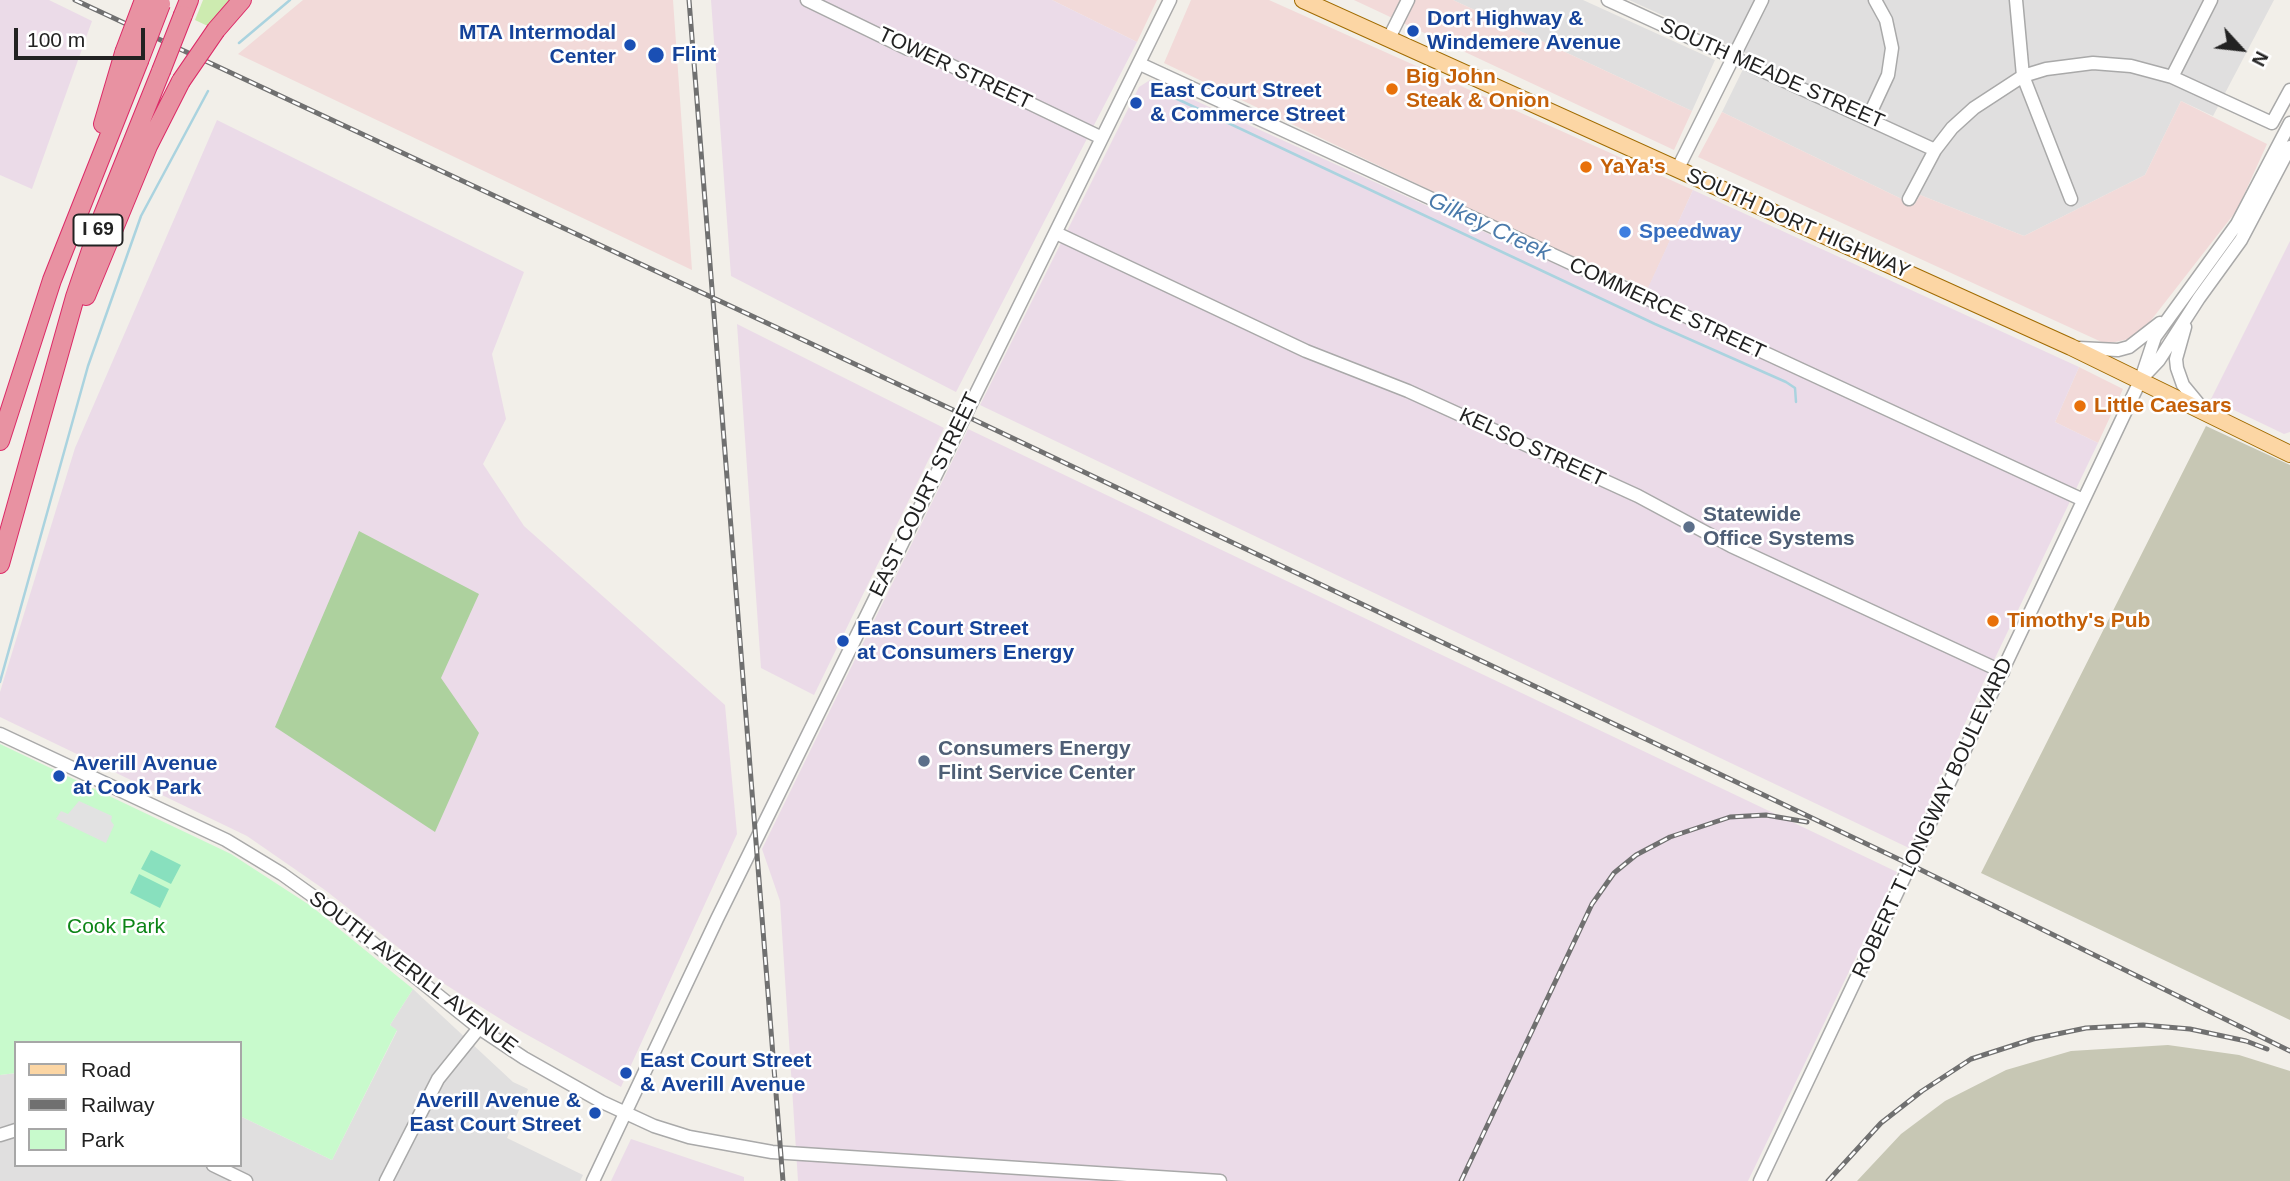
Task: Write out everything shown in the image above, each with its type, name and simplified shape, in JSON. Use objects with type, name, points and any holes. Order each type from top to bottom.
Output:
[{"type":"highway","points":[[47,393],[130,187],[181,81],[216,30],[242,0]]},
{"type":"highway","name":"I 69","points":[[0,441],[39,315],[131,57],[156,1]]},
{"type":"highway","name":"I 69","points":[[0,565],[47,393],[95,238],[186,7]]},
{"type":"main road","name":"SOUTH DORT HIGHWAY","points":[[1303,0],[2141,379],[2290,454]]},
{"type":"street","name":"TOWER STREET","points":[[807,0],[1102,138]]},
{"type":"street","name":"EAST COURT STREET","points":[[593,1181],[722,907],[1170,0]]},
{"type":"street","points":[[1389,38],[1408,0]]},
{"type":"street","name":"SOUTH MEADE STREET","points":[[1608,0],[1935,150]]},
{"type":"street","points":[[1676,170],[1762,0]]},
{"type":"street","points":[[1868,118],[1888,75],[1892,48],[1886,20],[1875,0]]},
{"type":"street","points":[[2016,0],[2023,76],[2071,199]]},
{"type":"street","points":[[2172,77],[2205,2]]},
{"type":"street","points":[[1909,199],[1935,150],[1952,128],[1974,108],[2023,76],[2093,63],[2131,66],[2172,77],[2272,123],[2290,90]]},
{"type":"street","name":"COMMERCE STREET","points":[[1140,64],[2081,499]]},
{"type":"street","name":"ROBERT T LONGWAY BOULEVARD","points":[[1760,1181],[2003,672],[2081,499],[2141,379],[2148,351],[2169,316],[2237,224],[2290,123]]},
{"type":"street","name":"ROBERT T LONGWAY BOULEVARD","points":[[2141,379],[2159,360],[2241,240],[2290,147]]},
{"type":"street","points":[[2262,178],[2276,174]]},
{"type":"street","name":"KELSO STREET","points":[[1056,233],[1306,351],[1408,391],[1638,496],[1731,546],[2003,672]]},
{"type":"street","points":[[2199,298],[2176,359],[2183,385],[2195,402],[2208,412]]},
{"type":"street","points":[[2071,347],[2099,350],[2129,347],[2169,316]]},
{"type":"street","name":"SOUTH AVERILL AVENUE","points":[[0,734],[226,839],[282,874],[480,1028],[524,1058],[625,1113],[689,1137],[772,1152],[1220,1181]]},
{"type":"street","points":[[386,1181],[438,1079],[480,1028]]},
{"type":"street","points":[[217,1167],[246,1181]]},
{"type":"shaded area","points":[[0,0],[49,0],[92,21],[32,189],[0,175]]},
{"type":"shaded area","points":[[303,0],[673,0],[692,270],[238,54]]},
{"type":"shaded area","points":[[711,0],[1052,0],[1137,42],[956,392],[731,276]]},
{"type":"shaded area","points":[[1052,0],[1157,0],[1137,42]]},
{"type":"shaded area","points":[[1191,0],[1269,0],[1693,190],[1648,289],[1524,235],[1164,63]]},
{"type":"shaded area","points":[[1354,0],[1453,0],[1692,111],[1674,150]]},
{"type":"shaded area","points":[[1453,0],[1583,0],[1715,60],[1692,111]]},
{"type":"shaded area","points":[[1629,0],[2274,0],[2213,116],[2181,101],[2145,175],[2024,236],[1920,195],[1914,205],[1722,112],[1750,55]]},
{"type":"shaded area","points":[[1150,80],[1641,303],[1693,190],[2079,367],[2055,422],[2098,443],[1985,679],[1909,848],[980,405],[1139,87]]},
{"type":"shaded area","points":[[2181,101],[2267,144],[2237,210],[2138,337],[2106,344],[1698,157],[1722,112],[1914,205],[1920,195],[2024,236],[2145,175]]},
{"type":"shaded area","points":[[217,120],[524,272],[492,354],[506,419],[483,464],[524,526],[725,705],[737,834],[621,1087],[515,1028],[446,985],[325,890],[247,836],[0,717],[0,692],[75,448]]},
{"type":"shaded area","points":[[2290,241],[2290,432],[2284,434],[2211,399]]},
{"type":"shaded area","points":[[737,324],[944,428],[814,695],[761,668]]},
{"type":"shaded area","points":[[2079,367],[2123,389],[2098,443],[2055,422]]},
{"type":"shaded area","points":[[2206,426],[2290,465],[2290,1020],[1981,873]]},
{"type":"shaded area","points":[[968,429],[1897,872],[1748,1181],[798,1181],[780,901],[762,849]]},
{"type":"shaded area","points":[[79,801],[112,816],[114,825],[106,843],[56,819],[61,811],[68,814]]},
{"type":"shaded area","points":[[413,989],[513,1082],[528,1089],[507,1138],[583,1175],[580,1181],[0,1181],[0,1075],[14,1073],[14,1167],[242,1167],[242,1117],[332,1160],[397,1031],[390,1025]]},
{"type":"shaded area","points":[[2168,1045],[2239,1055],[2290,1071],[2290,1181],[1857,1181],[1901,1134],[1945,1101],[2006,1070],[2071,1051]]},
{"type":"shaded area","points":[[631,1139],[744,1177],[744,1181],[611,1181]]},
{"type":"green space","points":[[203,0],[234,0],[212,28],[195,20]]},
{"type":"green space","points":[[359,531],[479,594],[441,678],[479,733],[435,832],[275,727]]},
{"type":"green space","name":"Cook Park","points":[[0,744],[231,854],[311,906],[413,989],[390,1025],[397,1030],[332,1160],[242,1117],[242,1041],[14,1041],[14,1073],[0,1075]]},
{"type":"green space","points":[[151,850],[181,865],[171,884],[141,869]]},
{"type":"green space","points":[[139,874],[169,889],[160,908],[130,893]]},
{"type":"waterway","points":[[239,43],[290,0]]},
{"type":"waterway","name":"Gilkey Creek","points":[[1156,89],[1655,324],[1786,382],[1795,388],[1796,402]]},
{"type":"waterway","points":[[0,682],[88,366],[141,216],[208,91]]},
{"type":"railway","points":[[75,0],[964,415],[1911,865],[2290,1051]]},
{"type":"railway","points":[[689,0],[783,1181]]},
{"type":"railway","points":[[1461,1181],[1592,904],[1614,873],[1636,855],[1670,837],[1730,817],[1766,815],[1807,822]]},
{"type":"railway","points":[[1828,1181],[1881,1123],[1922,1091],[1971,1059],[2033,1039],[2086,1028],[2143,1025],[2190,1029],[2246,1041],[2267,1049]]},
{"type":"place","name":"Dort Highway & Windemere Avenue","points":[[1413,31]]},
{"type":"place","name":"MTA Intermodal Center","points":[[630,45]]},
{"type":"place","name":"Flint","points":[[656,55]]},
{"type":"place","name":"Big John Steak & Onion","points":[[1392,89]]},
{"type":"place","name":"East Court Street & Commerce Street","points":[[1136,103]]},
{"type":"place","name":"YaYa's","points":[[1586,167]]},
{"type":"place","name":"Speedway","points":[[1625,232]]},
{"type":"place","name":"Little Caesars","points":[[2080,406]]},
{"type":"place","name":"Statewide Office Systems","points":[[1689,527]]},
{"type":"place","name":"Timothy's Pub","points":[[1993,621]]},
{"type":"place","name":"East Court Street at Consumers Energy","points":[[843,641]]},
{"type":"place","name":"Consumers Energy Flint Service Center","points":[[924,761]]},
{"type":"place","name":"Averill Avenue at Cook Park","points":[[59,776]]},
{"type":"place","name":"East Court Street & Averill Avenue","points":[[626,1073]]},
{"type":"place","name":"Averill Avenue & East Court Street","points":[[595,1113]]}]
